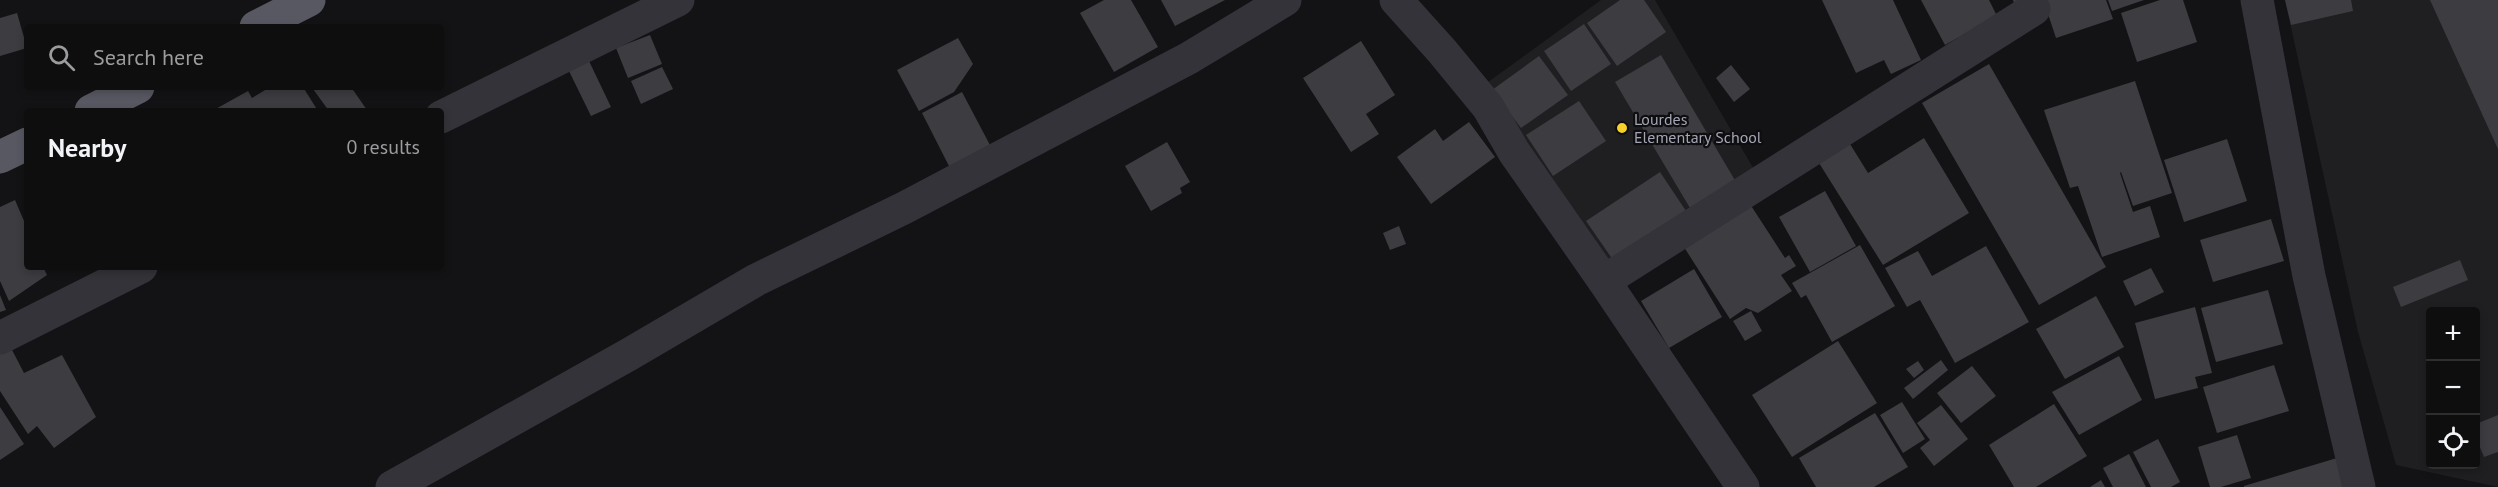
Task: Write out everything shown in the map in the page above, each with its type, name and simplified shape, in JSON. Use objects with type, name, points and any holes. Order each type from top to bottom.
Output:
[{"type":"highway","points":[[262,24],[309,0]]},
{"type":"highway","points":[[97,108],[132,90]]},
{"type":"highway","points":[[0,157],[24,145]]},
{"type":"street","points":[[444,116],[678,0]]},
{"type":"street","points":[[392,487],[628,356],[756,280],[904,208],[1179,64],[1286,0]]},
{"type":"street","points":[[1396,0],[1443,51],[1488,107],[1519,160],[1743,487]]},
{"type":"street","points":[[2257,0],[2309,276],[2359,487]]},
{"type":"street","points":[[1604,281],[2034,9]]},
{"type":"street","points":[[0,338],[135,270]]},
{"type":"shaded area","name":"Lourdes Elementary School","points":[[1601,0],[1655,0],[1755,171],[1610,264],[1484,85]]},
{"type":"shaded area","points":[[2285,0],[2498,0],[2498,487],[2396,465],[2358,332]]},
{"type":"building","points":[[1104,0],[1131,0],[1158,47],[1114,72],[1080,13]]},
{"type":"building","points":[[1161,0],[1225,0],[1175,26]]},
{"type":"building","points":[[1620,0],[1644,0],[1666,32],[1617,66],[1587,23]]},
{"type":"building","points":[[1822,0],[1893,0],[1921,60],[1891,74],[1884,60],[1856,73]]},
{"type":"building","points":[[1921,0],[1989,0],[1997,16],[1945,45]]},
{"type":"building","points":[[2013,0],[2106,0],[2113,19],[2056,38],[2044,2],[2016,11]]},
{"type":"building","points":[[2108,0],[2144,0],[2112,11]]},
{"type":"building","points":[[2160,0],[2183,0],[2197,42],[2137,62],[2121,13]]},
{"type":"building","points":[[2285,0],[2351,0],[2353,11],[2291,25]]},
{"type":"building","points":[[2430,0],[2498,0],[2498,149]]},
{"type":"building","points":[[17,13],[24,38],[24,49],[0,56],[0,18]]},
{"type":"building","points":[[1584,24],[1611,64],[1571,91],[1544,51]]},
{"type":"building","points":[[650,35],[662,64],[628,78],[616,48]]},
{"type":"building","points":[[958,38],[973,64],[954,92],[919,111],[897,70]]},
{"type":"building","points":[[1361,41],[1395,95],[1366,114],[1379,134],[1351,152],[1303,78]]},
{"type":"building","points":[[1661,55],[1736,182],[1690,208],[1615,82]]},
{"type":"building","points":[[1539,56],[1568,95],[1521,128],[1492,90]]},
{"type":"building","points":[[589,61],[611,107],[591,116],[569,71]]},
{"type":"building","points":[[1989,64],[2106,267],[2039,305],[1922,103]]},
{"type":"building","points":[[1731,65],[1750,89],[1734,102],[1716,78]]},
{"type":"building","points":[[662,67],[673,89],[641,104],[631,81]]},
{"type":"building","points":[[2135,81],[2172,193],[2133,206],[2121,172],[2133,212],[2150,206],[2160,237],[2102,257],[2078,186],[2070,188],[2044,110]]},
{"type":"building","points":[[265,90],[305,90],[316,108],[217,108],[248,91],[252,98]]},
{"type":"building","points":[[314,90],[353,90],[366,108],[327,108]]},
{"type":"building","points":[[962,92],[991,147],[950,168],[922,113]]},
{"type":"building","points":[[1579,101],[1606,141],[1553,176],[1526,135]]},
{"type":"building","points":[[1469,122],[1495,157],[1431,204],[1397,157],[1435,129],[1443,141]]},
{"type":"building","points":[[1924,138],[1969,213],[1883,265],[1819,163],[1850,144],[1868,173]]},
{"type":"building","points":[[2227,139],[2247,201],[2184,222],[2164,160]]},
{"type":"building","points":[[1167,142],[1190,182],[1180,188],[1182,193],[1151,211],[1125,166]]},
{"type":"building","points":[[1660,172],[1686,211],[1613,260],[1586,221]]},
{"type":"building","points":[[1825,191],[1856,246],[1810,272],[1779,217]]},
{"type":"building","points":[[15,200],[24,221],[24,270],[44,270],[47,275],[9,301],[0,281],[0,207]]},
{"type":"building","points":[[1748,201],[1785,258],[1789,255],[1796,266],[1781,275],[1792,291],[1758,313],[1746,308],[1730,319],[1682,244]]},
{"type":"building","points":[[2271,219],[2284,261],[2213,282],[2200,240]]},
{"type":"building","points":[[1399,226],[1406,244],[1390,250],[1383,233]]},
{"type":"building","points":[[1860,245],[1895,306],[1832,342],[1806,295],[1801,298],[1792,283]]},
{"type":"building","points":[[1986,246],[2029,322],[1955,363],[1920,300],[1907,307],[1885,268],[1918,251],[1932,276]]},
{"type":"building","points":[[2460,260],[2468,280],[2401,307],[2393,287]]},
{"type":"building","points":[[2151,268],[2164,292],[2135,306],[2123,281]]},
{"type":"building","points":[[1694,269],[1722,317],[1669,348],[1641,301]]},
{"type":"building","points":[[2268,290],[2283,344],[2216,362],[2201,308]]},
{"type":"building","points":[[0,295],[6,310],[0,312]]},
{"type":"building","points":[[2096,296],[2124,347],[2065,379],[2036,329]]},
{"type":"building","points":[[2195,307],[2212,373],[2195,377],[2198,388],[2155,399],[2135,323]]},
{"type":"building","points":[[1751,311],[1762,331],[1745,341],[1733,321]]},
{"type":"building","points":[[1838,341],[1877,403],[1792,457],[1752,395]]},
{"type":"building","points":[[10,346],[24,373],[62,355],[96,417],[54,448],[37,426],[28,434],[0,391],[0,351]]},
{"type":"building","points":[[2119,356],[2142,400],[2079,435],[2052,392]]},
{"type":"building","points":[[1941,360],[1948,370],[1913,399],[1904,388]]},
{"type":"building","points":[[1918,361],[1924,370],[1914,378],[1906,369]]},
{"type":"building","points":[[2274,365],[2289,411],[2217,433],[2203,387]]},
{"type":"building","points":[[1972,366],[1996,396],[1961,423],[1937,393]]},
{"type":"building","points":[[1902,402],[1925,439],[1903,453],[1880,415]]},
{"type":"building","points":[[2054,404],[2087,456],[2036,487],[2014,487],[1989,445]]},
{"type":"building","points":[[1941,405],[1968,439],[1934,466],[1920,448],[1930,440],[1917,423]]},
{"type":"building","points":[[0,407],[24,444],[0,460]]},
{"type":"building","points":[[1875,413],[1908,467],[1874,487],[1816,487],[1799,458]]},
{"type":"building","points":[[2498,415],[2498,452],[2484,457],[2480,448],[2480,422]]},
{"type":"building","points":[[2237,435],[2251,478],[2221,487],[2210,487],[2198,447]]},
{"type":"building","points":[[2158,439],[2180,482],[2171,487],[2151,487],[2133,452]]},
{"type":"building","points":[[2129,454],[2146,487],[2113,487],[2103,468]]},
{"type":"building","points":[[2337,458],[2346,487],[2244,487],[2244,486]]},
{"type":"building","points":[[2101,480],[2105,487],[2090,487]]},
{"type":"place","name":"Lourdes Elementary School","points":[[1622,128]]}]
